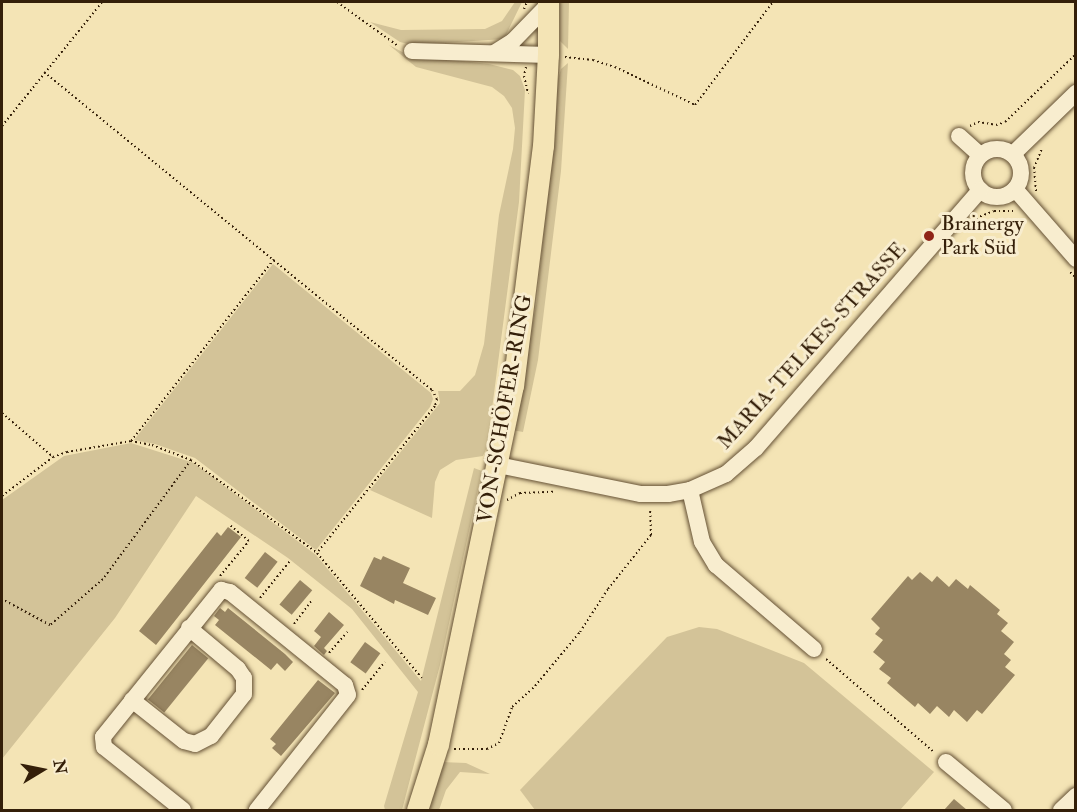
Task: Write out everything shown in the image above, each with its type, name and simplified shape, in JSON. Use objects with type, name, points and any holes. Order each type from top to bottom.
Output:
[{"type":"main road","name":"VON-SCHÖFER-RING","points":[[417,810],[438,743],[513,386],[536,217],[538,54],[547,4]]},
{"type":"street","points":[[494,53],[523,32],[547,4]]},
{"type":"street","points":[[412,51],[538,54]]},
{"type":"street","points":[[1013,154],[1076,93]]},
{"type":"street","points":[[960,137],[980,155]]},
{"type":"street","points":[[1020,195],[994,197],[980,190],[973,173],[980,155],[1000,148],[1013,154],[1018,160],[1021,175],[1020,195],[1076,260]]},
{"type":"street","name":"MARIA-TELKES-STRASSE","points":[[498,465],[641,494],[668,494],[690,490],[726,474],[756,448],[980,190]]},
{"type":"street","points":[[690,490],[702,542],[716,565],[814,649]]},
{"type":"street","points":[[183,810],[104,747],[103,737],[221,590],[230,592],[345,685],[348,695],[257,810]]},
{"type":"street","points":[[132,700],[183,741],[195,744],[211,736],[244,694],[244,678],[238,669],[189,628]]},
{"type":"street","points":[[946,762],[1004,810]]},
{"type":"street","points":[[1061,810],[1076,796]]},
{"type":"path","points":[[2,126],[102,2]]},
{"type":"path","points":[[337,2],[397,45],[412,51]]},
{"type":"path","points":[[523,32],[517,25],[527,2]]},
{"type":"path","points":[[530,100],[524,76],[538,54],[593,60],[696,105],[773,2]]},
{"type":"path","points":[[960,137],[978,122],[996,125],[1005,122],[1076,54]]},
{"type":"path","points":[[44,72],[432,390],[437,399],[428,415],[317,553]]},
{"type":"path","points":[[974,219],[987,212],[1015,210],[1020,195],[1036,190],[1034,168],[1043,146]]},
{"type":"path","points":[[131,441],[274,259]]},
{"type":"path","points":[[2,413],[53,457]]},
{"type":"path","points":[[2,496],[53,457],[131,441],[152,444],[191,460],[317,553],[422,678]]},
{"type":"path","points":[[2,599],[50,625],[103,579],[191,460]]},
{"type":"path","points":[[489,506],[500,508],[520,493],[562,493]]},
{"type":"path","points":[[438,743],[453,749],[479,750],[499,743],[512,707],[535,686],[580,632],[608,589],[651,535],[650,506]]},
{"type":"path","points":[[221,590],[220,576],[249,541],[230,525]]},
{"type":"path","points":[[251,609],[290,561]]},
{"type":"path","points":[[284,636],[313,600]]},
{"type":"path","points":[[320,665],[347,632]]},
{"type":"path","points":[[814,649],[946,762]]},
{"type":"path","points":[[348,695],[362,691],[386,662]]},
{"type":"shaded area","points":[[515,2],[522,2],[504,39],[412,45],[400,42],[370,22],[401,30],[485,29],[502,21]]},
{"type":"shaded area","points":[[560,2],[569,2],[568,49],[560,41]]},
{"type":"shaded area","points":[[389,45],[408,55],[489,64],[513,70],[520,76],[525,90],[519,202],[487,447],[483,456],[456,460],[440,470],[435,482],[432,518],[370,490],[440,403],[438,391],[460,391],[475,375],[484,344],[499,215],[513,149],[515,128],[512,108],[504,96],[492,87],[416,67]]},
{"type":"shaded area","points":[[568,63],[561,171],[538,360],[523,432],[512,430],[537,300],[558,79],[561,69]]},
{"type":"shaded area","points":[[273,264],[431,393],[433,399],[430,407],[316,550],[195,458],[155,444],[134,440]]},
{"type":"shaded area","points":[[131,443],[194,463],[316,555],[421,681],[474,468],[482,471],[440,665],[402,810],[385,810],[384,806],[418,692],[352,609],[288,558],[196,496],[115,618],[2,759],[2,500],[64,456]]},
{"type":"shaded area","points":[[699,627],[717,629],[804,663],[934,772],[900,810],[535,810],[520,790],[667,637]]},
{"type":"shaded area","points":[[441,762],[466,763],[490,774],[460,772],[446,790],[439,810],[425,810]]},
{"type":"building","points":[[228,527],[241,537],[156,645],[139,631],[217,532],[221,536]]},
{"type":"building","points":[[265,552],[278,562],[257,588],[245,578]]},
{"type":"building","points":[[383,556],[410,568],[403,583],[436,598],[428,615],[395,600],[394,604],[360,586],[374,557],[381,560]]},
{"type":"building","points":[[920,572],[932,582],[937,576],[949,587],[956,579],[968,589],[970,585],[1000,610],[997,614],[1008,623],[1001,631],[1014,642],[1004,654],[1011,660],[1005,667],[1015,675],[982,714],[977,710],[967,722],[954,710],[949,717],[937,706],[930,714],[918,703],[915,707],[887,683],[891,678],[879,669],[885,662],[873,652],[883,640],[875,634],[880,628],[871,619],[908,576],[912,580]]},
{"type":"building","points":[[300,580],[312,590],[292,615],[279,605]]},
{"type":"building","points":[[220,608],[225,612],[228,608],[293,662],[285,671],[277,663],[271,670],[215,625],[219,620],[214,616]]},
{"type":"building","points":[[329,612],[344,625],[324,648],[327,651],[324,655],[314,646],[321,637],[314,631]]},
{"type":"building","points":[[365,642],[380,653],[366,673],[350,662]]},
{"type":"building","points":[[192,645],[208,658],[164,713],[148,699]]},
{"type":"building","points":[[318,680],[335,693],[281,756],[272,748],[276,744],[270,739]]},
{"type":"building","points":[[954,799],[967,810],[944,810]]},
{"type":"place","name":"Brainergy Park Süd","points":[[929,236]]}]
